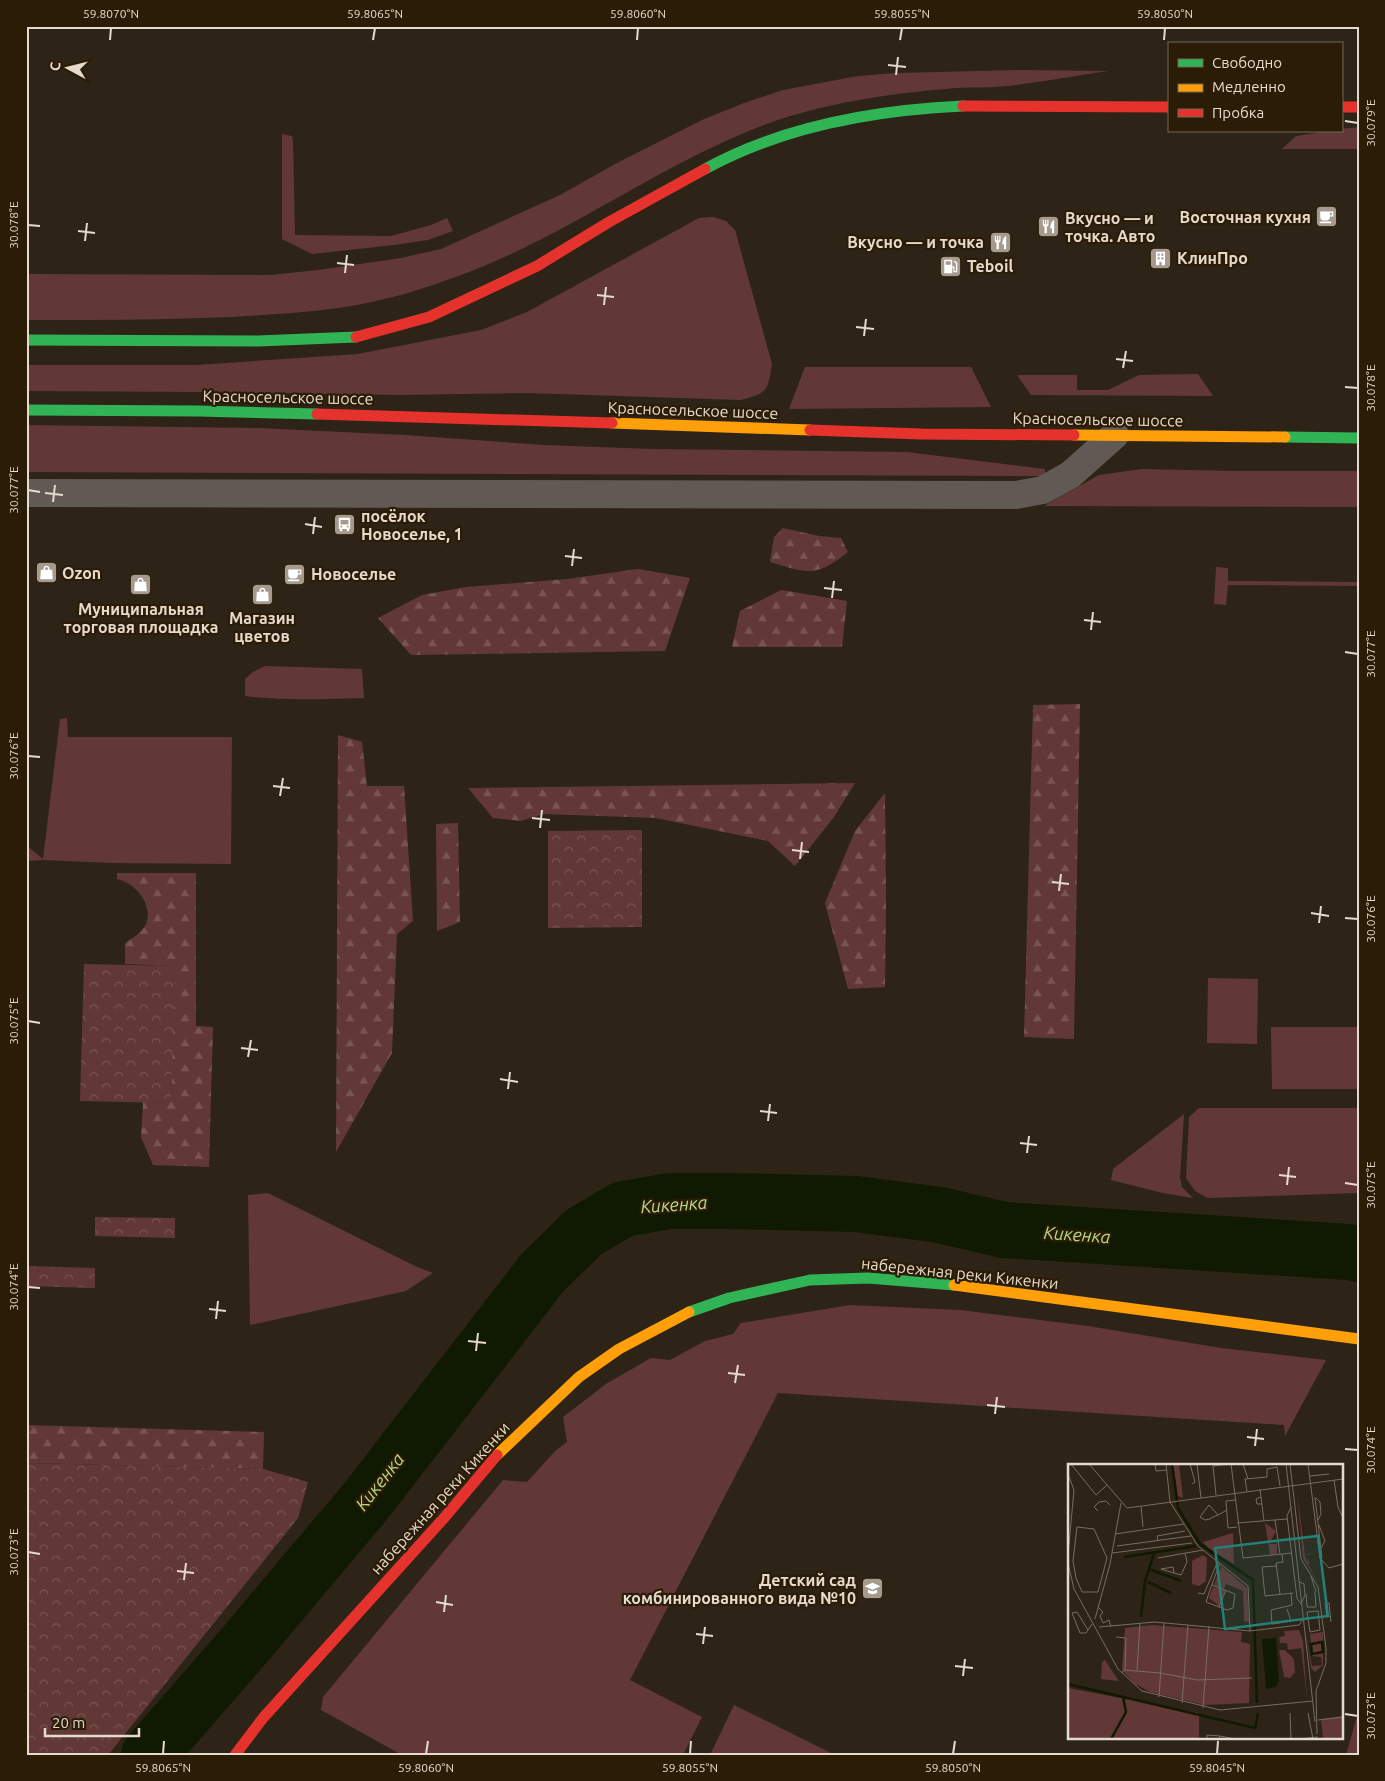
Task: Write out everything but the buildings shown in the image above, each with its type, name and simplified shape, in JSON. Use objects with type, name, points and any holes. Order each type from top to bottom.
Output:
[{"type":"main road","points":[[26,340],[258,341],[355,337],[429,317],[537,266],[609,222],[713,165],[756,146],[790,134],[853,118],[922,108],[977,106],[1168,107]]},
{"type":"main road","points":[[1342,107],[1359,107]]},
{"type":"main road","name":"Красносельское шоссе","points":[[26,410],[207,412],[526,420],[643,426],[911,433],[1359,438]]},
{"type":"main road","name":"набережная реки Кикенки","points":[[235,1755],[263,1718],[444,1518],[500,1451],[579,1377],[619,1349],[680,1315],[706,1305],[810,1280],[868,1278],[936,1283],[1169,1312],[1359,1339]]},
{"type":"street","points":[[26,492],[1016,495],[1043,490],[1070,475],[1115,435]]},
{"type":"green space","points":[[1023,70],[1108,71],[1007,86],[956,88],[888,95],[800,113],[740,135],[702,152],[558,231],[484,266],[431,286],[376,301],[322,310],[230,317],[26,320],[26,274],[271,275],[401,258],[441,249],[560,195],[617,163],[702,120],[783,90],[858,76],[897,73]]},
{"type":"green space","points":[[1359,127],[1359,149],[1282,149],[1296,136],[1322,132],[1342,132],[1342,129]]},
{"type":"green space","points":[[282,134],[292,136],[293,141],[295,235],[391,236],[431,225],[447,218],[453,231],[428,240],[312,254],[282,239]]},
{"type":"green space","points":[[713,217],[726,221],[735,230],[772,364],[765,390],[749,398],[740,400],[528,393],[399,395],[26,391],[26,365],[196,365],[358,354],[481,330],[527,312],[699,218]]},
{"type":"green space","points":[[805,367],[971,367],[991,407],[789,409]]},
{"type":"green space","points":[[1198,374],[1213,396],[1031,395],[1017,375],[1077,375],[1077,390],[1108,390],[1139,375]]},
{"type":"green space","points":[[26,425],[258,428],[405,435],[544,445],[653,449],[907,452],[1045,469],[1045,476],[26,472]]},
{"type":"green space","points":[[1142,469],[1359,471],[1359,507],[1044,506],[1099,475]]},
{"type":"green space","points":[[783,528],[819,536],[841,538],[848,552],[828,566],[811,571],[793,569],[770,562],[774,537]]},
{"type":"green space","points":[[1216,567],[1228,568],[1228,581],[1359,582],[1359,586],[1228,585],[1226,605],[1214,604]]},
{"type":"green space","points":[[638,569],[690,578],[665,651],[411,655],[378,618],[422,595],[466,587],[567,579]]},
{"type":"green space","points":[[781,590],[847,601],[842,647],[732,647],[740,611]]},
{"type":"green space","points":[[265,666],[362,669],[364,698],[289,699],[245,696],[245,679],[253,672]]},
{"type":"green space","points":[[1080,704],[1074,1039],[1024,1037],[1033,705]]},
{"type":"green space","points":[[67,718],[68,737],[232,737],[231,864],[26,861],[26,845],[43,859],[60,719]]},
{"type":"green space","points":[[338,735],[362,742],[367,786],[404,786],[413,921],[397,934],[392,1053],[336,1152]]},
{"type":"green space","points":[[855,783],[834,817],[795,866],[768,841],[656,818],[544,814],[521,821],[493,818],[468,788]]},
{"type":"green space","points":[[885,793],[885,987],[848,989],[825,903],[855,831]]},
{"type":"green space","points":[[458,823],[460,922],[437,931],[436,824]]},
{"type":"green space","points":[[642,830],[642,927],[548,928],[548,831]]},
{"type":"green space","points":[[117,873],[196,873],[196,1026],[213,1027],[210,1167],[153,1165],[141,1137],[143,1102],[171,1103],[174,966],[125,964],[125,943],[142,930],[148,916],[145,902],[141,896],[130,885],[117,879]]},
{"type":"green space","points":[[84,964],[175,966],[171,1103],[80,1101]]},
{"type":"green space","points":[[1208,978],[1258,979],[1257,1044],[1207,1043]]},
{"type":"green space","points":[[1271,1027],[1359,1027],[1359,1089],[1272,1089]]},
{"type":"green space","points":[[1199,1108],[1359,1108],[1359,1193],[1208,1198],[1195,1191],[1186,1178],[1189,1117]]},
{"type":"green space","points":[[1184,1114],[1180,1178],[1182,1187],[1193,1198],[1163,1193],[1111,1180],[1113,1169]]},
{"type":"green space","points":[[268,1193],[417,1267],[433,1273],[406,1291],[250,1325],[248,1195]]},
{"type":"green space","points":[[95,1217],[175,1218],[175,1238],[95,1236]]},
{"type":"green space","points":[[26,1266],[95,1268],[95,1288],[26,1286]]},
{"type":"green space","points":[[850,1305],[960,1310],[1088,1326],[1221,1348],[1326,1360],[1285,1436],[1284,1425],[778,1393],[630,1680],[702,1717],[683,1755],[402,1755],[321,1710],[323,1697],[503,1480],[527,1482],[556,1450],[567,1442],[563,1417],[606,1384],[651,1358],[670,1360],[705,1341],[733,1334],[741,1323]]},
{"type":"green space","points":[[26,1425],[264,1432],[263,1469],[26,1463]]},
{"type":"green space","points":[[26,1463],[263,1469],[308,1482],[298,1518],[108,1755],[26,1755]]},
{"type":"green space","points":[[734,1705],[835,1755],[710,1755]]},
{"type":"green space","points":[[1359,1709],[1359,1755],[1346,1755]]},
{"type":"waterway","name":"Кикенка","points":[[149,1755],[366,1501],[543,1272],[584,1232],[623,1209],[670,1201],[856,1204],[940,1215],[1004,1230],[1359,1254]]},
{"type":"traffic: fast","points":[[705,169],[735,154],[766,142],[830,123],[897,111],[963,106]]},
{"type":"traffic: fast","points":[[26,340],[258,341],[356,337]]},
{"type":"traffic: fast","points":[[26,410],[317,414]]},
{"type":"traffic: fast","points":[[1285,437],[1359,438]]},
{"type":"traffic: fast","points":[[689,1312],[729,1298],[810,1280],[868,1278],[954,1285]]},
{"type":"traffic: slow","points":[[612,423],[810,430]]},
{"type":"traffic: slow","points":[[1074,435],[1285,437]]},
{"type":"traffic: slow","points":[[954,1285],[1359,1339]]},
{"type":"traffic: slow","points":[[497,1455],[579,1377],[619,1349],[689,1312]]},
{"type":"traffic: jam","points":[[963,106],[1168,107]]},
{"type":"traffic: jam","points":[[1342,107],[1359,107]]},
{"type":"traffic: jam","points":[[356,337],[429,317],[537,266],[609,222],[705,169]]},
{"type":"traffic: jam","points":[[317,414],[612,423]]},
{"type":"traffic: jam","points":[[810,430],[921,434],[1074,435]]},
{"type":"traffic: jam","points":[[235,1755],[263,1718],[444,1518],[497,1455]]},
{"type":"place","name":"Восточная кухня","points":[[1327,217]]},
{"type":"place","name":"Вкусно — и точка. Авто","points":[[1049,227]]},
{"type":"place","name":"Вкусно — и точка","points":[[1000,242]]},
{"type":"place","name":"КлинПро","points":[[1161,258]]},
{"type":"place","name":"Teboil","points":[[951,266]]},
{"type":"place","name":"посёлок Новоселье, 1","points":[[345,525]]},
{"type":"place","name":"Ozon","points":[[46,573]]},
{"type":"place","name":"Новоселье","points":[[295,574]]},
{"type":"place","name":"Муниципальная торговая площадка","points":[[141,585]]},
{"type":"place","name":"Магазин цветов","points":[[262,594]]},
{"type":"place","name":"Детский сад комбинированного вида №10","points":[[872,1589]]}]
